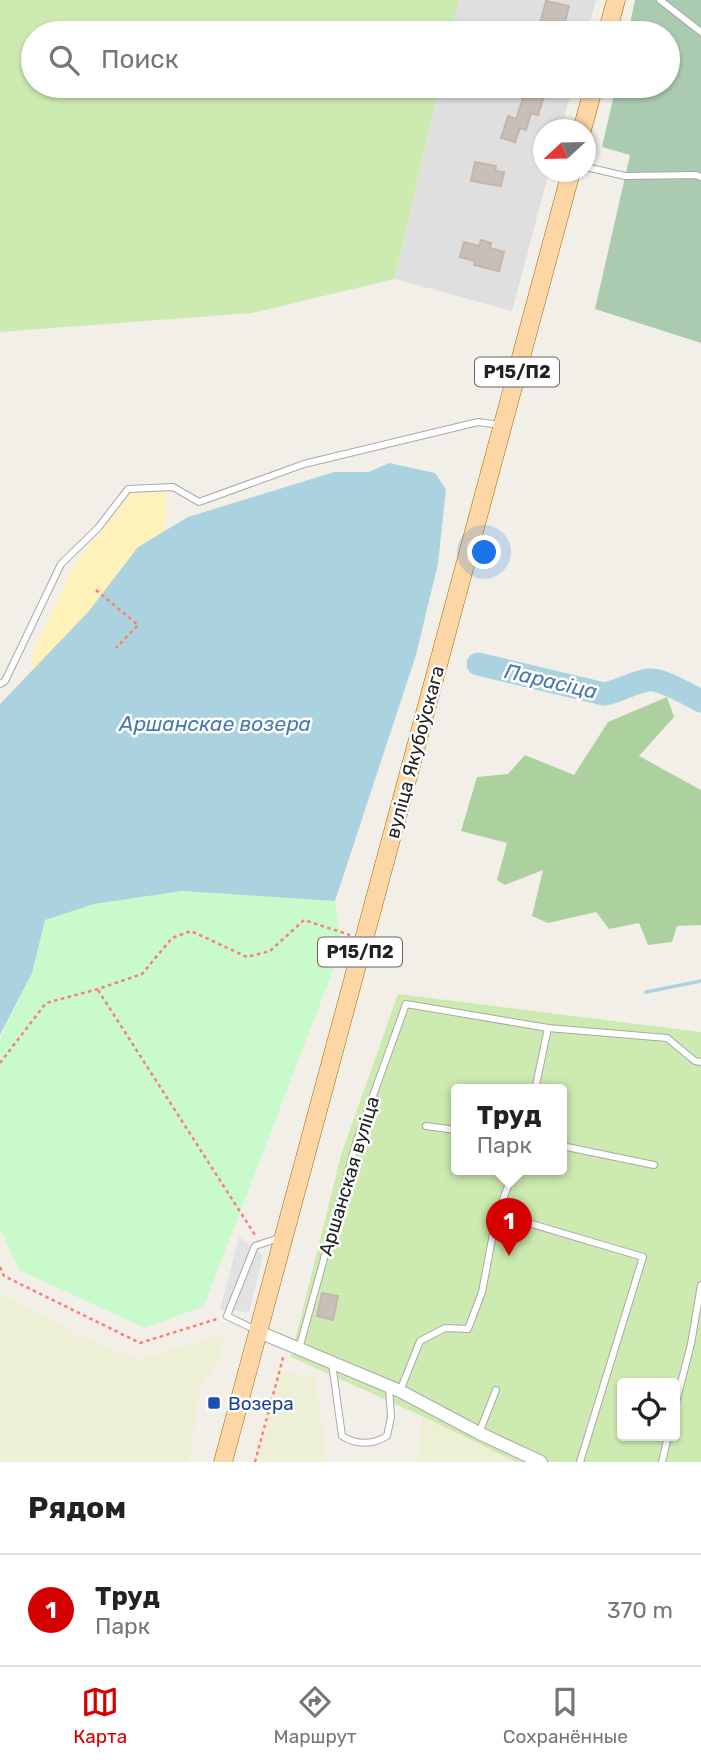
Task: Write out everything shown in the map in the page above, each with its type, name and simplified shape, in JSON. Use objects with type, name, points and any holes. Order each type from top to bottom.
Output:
[{"type":"main road","points":[[610,21],[616,0]]},
{"type":"main road","points":[[585,119],[591,98]]},
{"type":"main road","name":"вуліца Якубоўскага","points":[[259,1332],[568,182]]},
{"type":"main road","name":"Р15/П2","points":[[223,1462],[259,1332]]},
{"type":"street","points":[[259,1332],[394,1389],[541,1462]]},
{"type":"lane","points":[[660,0],[701,32]]},
{"type":"lane","points":[[596,169],[625,176],[701,177]]},
{"type":"lane","points":[[0,684],[5,681],[61,564],[97,528],[128,489],[173,487],[199,502],[304,464],[478,422],[502,426]]},
{"type":"lane","name":"Аршанская вуліца","points":[[293,1346],[356,1143],[406,1004],[548,1028]]},
{"type":"lane","points":[[536,1084],[548,1028],[667,1038],[695,1061],[701,1062]]},
{"type":"lane","points":[[426,1126],[451,1129]]},
{"type":"lane","points":[[567,1147],[654,1165]]},
{"type":"lane","points":[[331,1363],[342,1436],[353,1443],[379,1441],[387,1436],[394,1389],[420,1341],[445,1328],[468,1329],[482,1292],[498,1214],[512,1175]]},
{"type":"lane","points":[[498,1214],[643,1257],[580,1462]]},
{"type":"lane","points":[[259,1332],[227,1316],[256,1245],[284,1236]]},
{"type":"lane","points":[[680,1387],[701,1286]]},
{"type":"lane","points":[[479,1433],[496,1390]]},
{"type":"lane","points":[[662,1462],[667,1441]]},
{"type":"path","points":[[96,590],[138,625],[116,648]]},
{"type":"path","points":[[0,1063],[46,1003],[142,974],[172,938],[191,931],[247,957],[270,951],[304,920],[363,939]]},
{"type":"path","points":[[98,989],[261,1244]]},
{"type":"path","points":[[0,1267],[4,1276],[140,1343],[227,1316]]},
{"type":"path","points":[[255,1462],[293,1346]]},
{"type":"shaded area","points":[[459,0],[596,0],[590,21],[454,21]]},
{"type":"shaded area","points":[[436,98],[570,98],[564,119],[533,119],[533,182],[546,182],[512,311],[395,279]]},
{"type":"shaded area","points":[[239,1237],[263,1255],[249,1312],[220,1310]]},
{"type":"green space","points":[[0,0],[459,0],[454,21],[21,21],[21,98],[436,98],[395,279],[252,313],[0,332]]},
{"type":"green space","points":[[635,0],[701,0],[701,343],[595,309],[630,155],[602,147],[613,98],[680,98],[680,21],[631,21]]},
{"type":"green space","points":[[667,697],[674,717],[639,756],[701,790],[701,925],[677,926],[672,942],[648,945],[639,923],[609,929],[596,912],[548,923],[532,916],[543,870],[505,885],[497,880],[507,843],[461,831],[477,777],[508,774],[525,755],[574,775],[608,722]]},
{"type":"green space","points":[[182,891],[335,901],[342,947],[204,1306],[145,1328],[19,1270],[0,1229],[0,1038],[32,973],[44,920],[94,904]]},
{"type":"green space","points":[[398,994],[701,1032],[701,1462],[516,1462],[291,1357],[341,1155]]},
{"type":"green space","points":[[0,1293],[78,1335],[139,1360],[223,1334],[221,1358],[200,1386],[189,1462],[0,1462]]},
{"type":"green space","points":[[280,1372],[315,1376],[327,1462],[257,1462]]},
{"type":"green space","points":[[422,1416],[516,1462],[417,1462]]},
{"type":"sand","points":[[167,492],[165,531],[138,547],[89,611],[32,671],[32,653],[76,562],[131,494]]},
{"type":"water","name":"Аршанскае возера","points":[[389,463],[435,473],[446,489],[438,564],[416,655],[335,901],[182,891],[94,904],[45,920],[32,973],[0,1035],[0,704],[89,611],[138,547],[188,517],[334,472],[369,472]]},
{"type":"building","points":[[546,1],[569,6],[565,21],[541,21]]},
{"type":"building","points":[[523,98],[544,98],[538,115],[531,113],[526,130],[520,128],[515,142],[501,138],[508,116],[516,119]]},
{"type":"building","points":[[475,162],[496,166],[495,171],[504,172],[501,186],[471,181]]},
{"type":"building","points":[[481,240],[491,243],[490,248],[504,252],[499,271],[474,265],[475,261],[460,257],[464,242],[479,246]]},
{"type":"building","points":[[322,1293],[338,1296],[333,1320],[317,1316]]},
{"type":"waterway","name":"Парасіца","points":[[478,664],[604,694],[654,680],[701,701]]},
{"type":"waterway","points":[[646,992],[701,981]]},
{"type":"place","name":"Труд","points":[[509,1256]]},
{"type":"place","name":"Возера","points":[[214,1403]]}]
